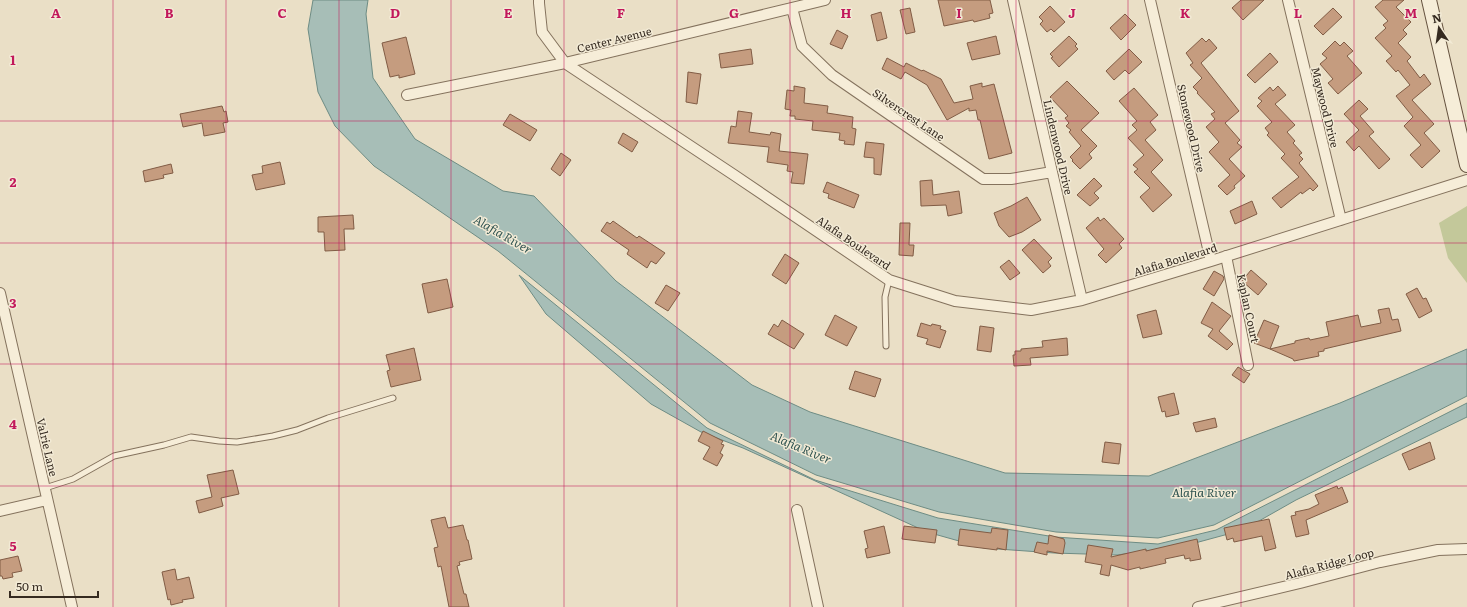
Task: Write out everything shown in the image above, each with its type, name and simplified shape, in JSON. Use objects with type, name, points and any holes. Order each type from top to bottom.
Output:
[{"type":"street","name":"Alafia Boulevard","points":[[539,0],[538,3],[542,32],[564,63],[734,175],[889,280],[955,301],[1031,310],[1082,300],[1467,180]]},
{"type":"street","name":"Center Avenue","points":[[407,95],[564,63],[825,0]]},
{"type":"street","name":"Lindenwood Drive","points":[[1013,0],[1082,300]]},
{"type":"street","name":"Stonewood Drive","points":[[1150,0],[1211,261]]},
{"type":"street","name":"Maywood Drive","points":[[1288,0],[1341,220]]},
{"type":"street","points":[[1429,0],[1467,165]]},
{"type":"street","name":"Silvercrest Lane","points":[[792,8],[802,46],[832,75],[983,179],[1011,178],[1052,172]]},
{"type":"street","name":"Kaplan Court","points":[[1226,256],[1248,365]]},
{"type":"street","name":"Valrie Lane","points":[[0,293],[72,607]]},
{"type":"street","points":[[0,511],[47,500]]},
{"type":"street","points":[[797,510],[818,607]]},
{"type":"street","name":"Alafia Ridge Loop","points":[[1198,607],[1380,562],[1438,550],[1467,548]]},
{"type":"lane","points":[[886,346],[885,297],[889,280]]},
{"type":"lane","points":[[45,488],[73,479],[114,456],[164,445],[191,437],[237,442],[273,436],[297,430],[328,418],[393,398]]},
{"type":"green space","points":[[1467,206],[1467,283],[1448,258],[1439,223]]},
{"type":"water","name":"Alafia River","points":[[313,0],[368,0],[366,14],[373,78],[415,139],[503,191],[534,196],[616,281],[752,385],[810,412],[1005,473],[1149,476],[1340,403],[1467,349],[1467,396],[1214,525],[1158,538],[1056,532],[939,512],[816,475],[710,423],[498,251],[374,166],[335,126],[318,92],[308,29]]},
{"type":"water","points":[[519,275],[707,428],[815,480],[938,518],[1055,537],[1158,544],[1216,530],[1467,403],[1467,417],[1296,500],[1243,530],[1184,546],[1117,555],[1054,553],[984,548],[927,532],[743,448],[701,432],[651,404],[546,314]]},
{"type":"building","points":[[938,0],[990,0],[993,13],[989,14],[990,18],[944,26]]},
{"type":"building","points":[[1241,0],[1264,0],[1243,20],[1232,8]]},
{"type":"building","points":[[1383,0],[1404,0],[1396,7],[1411,22],[1403,30],[1407,34],[1398,43],[1411,57],[1407,61],[1420,78],[1424,74],[1431,84],[1412,100],[1434,124],[1424,133],[1440,151],[1422,168],[1410,155],[1421,145],[1404,126],[1413,117],[1396,96],[1410,85],[1398,70],[1396,72],[1386,61],[1392,56],[1375,38],[1386,28],[1383,25],[1388,21],[1375,7]]},
{"type":"building","points":[[1050,6],[1065,22],[1054,32],[1051,29],[1047,32],[1040,24],[1043,21],[1039,17]]},
{"type":"building","points":[[910,8],[915,32],[906,34],[900,10]]},
{"type":"building","points":[[1333,8],[1342,17],[1323,35],[1314,26]]},
{"type":"building","points":[[881,12],[887,38],[877,41],[871,15]]},
{"type":"building","points":[[1125,14],[1136,25],[1121,40],[1110,28]]},
{"type":"building","points":[[837,30],[848,36],[842,49],[830,44]]},
{"type":"building","points":[[996,36],[1000,54],[972,60],[967,43]]},
{"type":"building","points":[[1069,36],[1077,44],[1075,46],[1078,49],[1059,67],[1051,58],[1053,57],[1050,54]]},
{"type":"building","points":[[406,37],[415,74],[399,78],[399,75],[390,77],[382,43]]},
{"type":"building","points":[[1202,38],[1206,42],[1209,39],[1217,48],[1201,63],[1239,111],[1225,123],[1240,140],[1237,143],[1242,147],[1229,159],[1245,176],[1227,195],[1218,186],[1230,175],[1209,152],[1219,142],[1206,127],[1215,119],[1211,114],[1215,112],[1193,87],[1202,78],[1190,65],[1193,63],[1186,53]]},
{"type":"building","points":[[1335,41],[1340,46],[1344,42],[1353,51],[1347,56],[1362,73],[1338,94],[1328,83],[1333,79],[1320,64],[1327,58],[1322,54]]},
{"type":"building","points":[[751,49],[753,64],[721,68],[719,54]]},
{"type":"building","points":[[1129,49],[1142,62],[1129,74],[1125,70],[1114,80],[1106,71]]},
{"type":"building","points":[[1270,53],[1278,62],[1255,83],[1247,75]]},
{"type":"building","points":[[887,58],[904,67],[906,63],[941,79],[954,103],[973,99],[970,86],[982,83],[982,87],[994,84],[1012,153],[989,159],[980,120],[978,120],[976,110],[969,111],[969,108],[947,120],[927,85],[905,72],[901,79],[882,69]]},
{"type":"building","points":[[688,72],[701,74],[697,104],[686,102]]},
{"type":"building","points":[[1067,81],[1099,113],[1081,130],[1097,146],[1089,154],[1092,158],[1080,169],[1070,157],[1081,146],[1069,132],[1071,130],[1066,126],[1069,123],[1065,118],[1068,116],[1050,97]]},
{"type":"building","points":[[794,86],[805,88],[804,103],[828,106],[827,113],[853,117],[852,128],[856,129],[854,145],[844,144],[845,141],[839,140],[840,133],[812,130],[813,121],[795,119],[795,116],[790,116],[791,110],[785,109],[787,90],[794,91]]},
{"type":"building","points":[[1278,86],[1286,95],[1275,104],[1295,125],[1287,132],[1295,141],[1293,143],[1302,153],[1299,155],[1303,159],[1299,163],[1318,186],[1313,191],[1310,188],[1302,194],[1301,192],[1281,208],[1272,198],[1299,177],[1281,158],[1285,154],[1267,135],[1269,133],[1265,128],[1272,122],[1257,106],[1262,101],[1258,98],[1270,87],[1273,91]]},
{"type":"building","points":[[1134,88],[1158,115],[1150,122],[1156,130],[1145,140],[1163,160],[1151,172],[1172,195],[1153,212],[1140,197],[1150,188],[1134,172],[1138,169],[1133,165],[1144,155],[1128,138],[1137,130],[1132,125],[1137,121],[1119,101]]},
{"type":"building","points":[[1359,100],[1368,109],[1360,116],[1374,132],[1369,136],[1390,159],[1379,169],[1359,146],[1354,151],[1346,142],[1359,130],[1344,114]]},
{"type":"building","points":[[222,106],[224,112],[226,111],[228,122],[223,123],[225,132],[204,136],[202,123],[183,127],[180,114]]},
{"type":"building","points":[[738,111],[752,113],[749,132],[770,135],[771,132],[781,134],[779,151],[808,154],[804,184],[791,183],[793,172],[787,171],[788,165],[767,162],[769,147],[728,143],[731,126],[736,127]]},
{"type":"building","points":[[510,114],[537,130],[530,141],[503,125]]},
{"type":"building","points":[[623,133],[638,142],[632,152],[618,143]]},
{"type":"building","points":[[866,142],[884,144],[881,175],[874,174],[874,158],[864,157]]},
{"type":"building","points":[[561,153],[571,160],[560,176],[551,169]]},
{"type":"building","points":[[280,162],[285,184],[256,190],[252,175],[263,173],[262,166]]},
{"type":"building","points":[[171,164],[173,173],[163,175],[164,178],[145,182],[143,171]]},
{"type":"building","points":[[1094,178],[1102,186],[1094,193],[1099,198],[1090,206],[1077,195]]},
{"type":"building","points":[[932,180],[933,195],[959,191],[962,213],[948,216],[946,205],[921,206],[920,181]]},
{"type":"building","points":[[827,182],[859,195],[854,208],[828,198],[829,194],[823,192]]},
{"type":"building","points":[[1027,197],[1041,220],[1022,232],[1009,237],[999,226],[994,213]]},
{"type":"building","points":[[1252,201],[1257,214],[1235,224],[1230,211]]},
{"type":"building","points":[[353,215],[354,229],[344,229],[345,250],[325,251],[324,232],[318,232],[318,217]]},
{"type":"building","points":[[1098,217],[1100,221],[1104,218],[1124,239],[1119,244],[1122,248],[1106,263],[1098,255],[1104,249],[1086,228]]},
{"type":"building","points":[[613,221],[637,238],[639,236],[665,253],[656,264],[651,261],[647,268],[627,254],[629,250],[601,231],[607,222],[610,224]]},
{"type":"building","points":[[900,223],[910,223],[909,245],[914,245],[913,256],[899,255]]},
{"type":"building","points":[[1034,239],[1052,258],[1048,262],[1051,266],[1043,273],[1022,250]]},
{"type":"building","points":[[785,254],[799,263],[786,284],[772,275]]},
{"type":"building","points":[[1009,260],[1020,273],[1010,280],[1000,267]]},
{"type":"building","points":[[1251,270],[1267,284],[1258,295],[1242,281]]},
{"type":"building","points":[[1214,271],[1223,276],[1224,279],[1214,296],[1203,289]]},
{"type":"building","points":[[447,279],[453,307],[428,313],[422,284]]},
{"type":"building","points":[[666,285],[680,293],[668,311],[655,303]]},
{"type":"building","points":[[1417,288],[1423,299],[1426,298],[1432,311],[1419,318],[1406,294]]},
{"type":"building","points":[[1212,302],[1231,316],[1219,331],[1233,344],[1227,350],[1208,336],[1213,329],[1201,323]]},
{"type":"building","points":[[1389,308],[1392,320],[1398,319],[1401,331],[1324,349],[1324,351],[1318,352],[1319,356],[1294,361],[1293,359],[1270,349],[1295,343],[1295,341],[1304,339],[1309,338],[1310,340],[1329,336],[1326,322],[1358,315],[1361,327],[1381,323],[1378,310]]},
{"type":"building","points":[[1156,310],[1162,334],[1143,338],[1137,315]]},
{"type":"building","points":[[835,315],[857,327],[847,346],[825,335]]},
{"type":"building","points":[[782,320],[804,334],[794,349],[768,334],[774,324],[778,327]]},
{"type":"building","points":[[1264,320],[1279,326],[1270,349],[1254,343]]},
{"type":"building","points":[[921,323],[931,326],[932,324],[941,326],[940,329],[946,331],[940,348],[926,344],[928,339],[917,336]]},
{"type":"building","points":[[980,326],[994,328],[991,352],[977,350]]},
{"type":"building","points":[[1067,338],[1068,355],[1030,358],[1031,365],[1014,366],[1013,355],[1015,355],[1015,351],[1043,347],[1042,341]]},
{"type":"building","points":[[414,348],[421,380],[391,387],[387,371],[390,370],[386,355]]},
{"type":"building","points":[[1238,367],[1250,374],[1244,383],[1232,375]]},
{"type":"building","points":[[855,371],[881,379],[875,397],[849,389]]},
{"type":"building","points":[[1174,393],[1179,414],[1166,417],[1165,411],[1162,412],[1158,397]]},
{"type":"building","points":[[1215,418],[1217,427],[1196,432],[1193,423]]},
{"type":"building","points":[[703,431],[723,441],[721,444],[724,445],[720,453],[723,455],[717,466],[703,459],[710,447],[698,441]]},
{"type":"building","points":[[1105,442],[1121,444],[1119,464],[1102,462]]},
{"type":"building","points":[[1430,442],[1435,459],[1409,470],[1402,454]]},
{"type":"building","points":[[233,470],[239,494],[221,498],[223,506],[199,513],[196,501],[212,497],[207,475]]},
{"type":"building","points":[[1337,486],[1338,489],[1342,487],[1348,502],[1306,520],[1309,534],[1296,537],[1291,516],[1296,515],[1295,512],[1309,509],[1319,504],[1315,495]]},
{"type":"building","points":[[445,517],[448,528],[463,525],[468,540],[472,559],[459,562],[460,565],[457,566],[469,607],[449,607],[441,566],[438,567],[434,548],[438,547],[431,520]]},
{"type":"building","points":[[1269,519],[1276,548],[1265,551],[1262,536],[1234,542],[1233,538],[1227,540],[1224,528]]},
{"type":"building","points":[[884,526],[890,553],[867,558],[865,549],[868,548],[864,531]]},
{"type":"building","points":[[904,526],[937,530],[935,543],[902,539]]},
{"type":"building","points":[[992,528],[1008,530],[1006,550],[958,545],[960,529],[991,533]]},
{"type":"building","points":[[1049,535],[1064,539],[1065,543],[1063,554],[1047,551],[1047,555],[1034,552],[1037,542],[1048,544]]},
{"type":"building","points":[[1197,539],[1201,559],[1190,561],[1190,558],[1185,559],[1184,555],[1165,559],[1166,563],[1128,570],[1111,565],[1109,576],[1100,574],[1102,565],[1085,562],[1088,545],[1113,549],[1111,557],[1146,549],[1146,551]]},
{"type":"building","points":[[18,556],[22,571],[12,573],[13,577],[3,579],[2,576],[0,576],[0,560]]},
{"type":"building","points":[[175,569],[177,580],[189,577],[194,598],[182,600],[183,602],[171,605],[170,599],[168,600],[162,572]]}]
